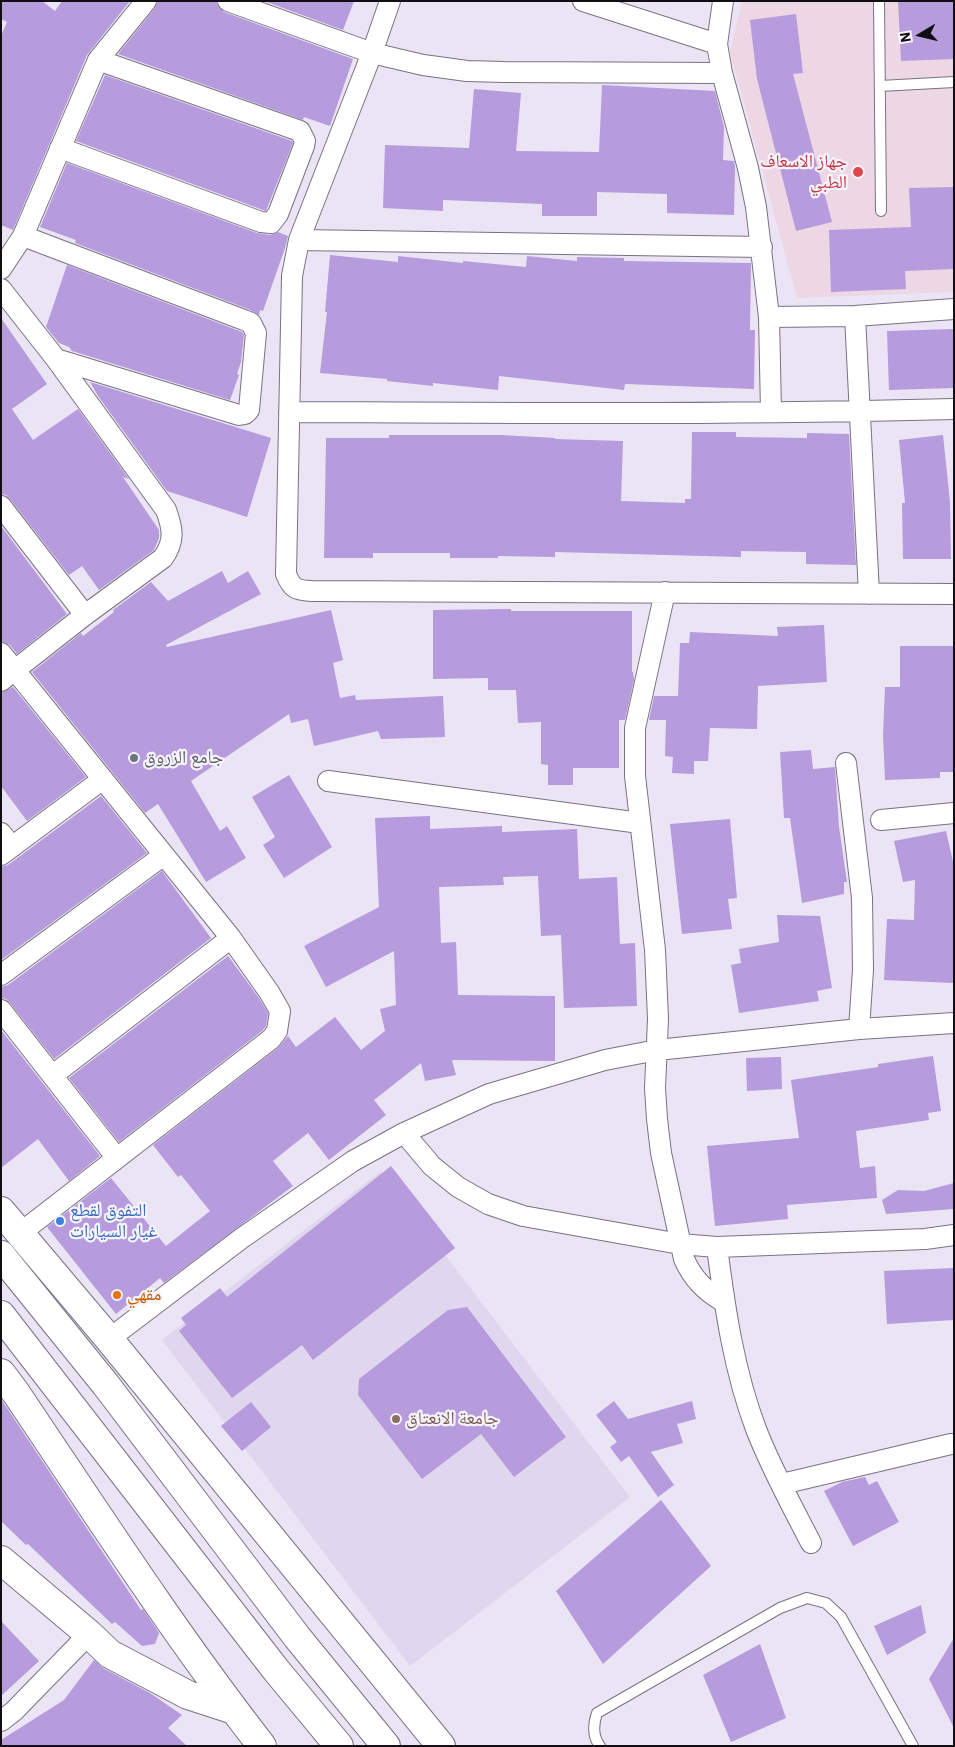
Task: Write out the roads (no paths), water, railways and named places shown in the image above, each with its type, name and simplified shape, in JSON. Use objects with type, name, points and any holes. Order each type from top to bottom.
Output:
[{"type":"main road","points":[[1,1211],[109,1339],[441,1746]]},
{"type":"main road","points":[[1,1255],[106,1386],[297,1637],[386,1746]]},
{"type":"main road","points":[[1,1315],[270,1662],[338,1746]]},
{"type":"main road","points":[[1,1373],[135,1572],[262,1746]]},
{"type":"main road","points":[[1,1560],[110,1654],[188,1695],[234,1710]]},
{"type":"street","points":[[4,260],[23,236],[98,60],[146,1]]},
{"type":"street","points":[[228,1],[372,53],[423,65],[467,70],[722,73]]},
{"type":"street","points":[[390,1],[372,53],[299,240],[292,276],[286,574],[290,585],[300,591],[954,594]]},
{"type":"street","points":[[582,1],[717,44]]},
{"type":"street","points":[[723,1],[717,44],[722,73],[748,168],[762,247],[769,317],[771,412]]},
{"type":"street","points":[[60,148],[261,222],[271,223],[278,214],[304,146],[305,141],[300,131],[98,60]]},
{"type":"street","points":[[23,236],[244,320],[251,323],[256,333],[249,410],[245,414],[239,415],[56,359]]},
{"type":"street","points":[[299,240],[762,247]]},
{"type":"street","points":[[1,288],[56,359],[166,510],[171,524],[172,537],[169,549],[163,558],[85,615],[8,676]]},
{"type":"street","points":[[769,317],[855,316],[954,310]]},
{"type":"street","points":[[855,316],[869,594]]},
{"type":"street","points":[[289,412],[578,414],[860,412],[954,409]]},
{"type":"street","points":[[1,506],[85,615]]},
{"type":"street","points":[[665,592],[635,728],[635,776],[655,950],[658,1019],[655,1088],[657,1119],[661,1153],[684,1259],[691,1274],[700,1286],[724,1302]]},
{"type":"street","points":[[1,653],[8,676],[103,779],[164,854],[231,938],[280,1011],[277,1031],[263,1046],[116,1157],[19,1234]]},
{"type":"street","points":[[846,763],[862,898],[863,970],[860,1029]]},
{"type":"street","points":[[5,845],[103,779]]},
{"type":"street","points":[[328,781],[640,823]]},
{"type":"street","points":[[881,820],[954,813]]},
{"type":"street","points":[[1,975],[164,854]]},
{"type":"street","points":[[52,1075],[231,938]]},
{"type":"street","points":[[1,1010],[116,1157]]},
{"type":"street","points":[[109,1339],[242,1238],[353,1161],[404,1133],[490,1094],[604,1060],[657,1050],[860,1029],[954,1023]]},
{"type":"street","points":[[404,1133],[432,1166],[458,1187],[488,1204],[523,1216],[680,1244],[718,1247],[925,1239],[954,1234]]},
{"type":"street","points":[[718,1247],[724,1302],[739,1378],[757,1430],[811,1543]]},
{"type":"street","points":[[782,1484],[951,1444]]},
{"type":"street","points":[[1,1721],[14,1711],[89,1634]]},
{"type":"lane","points":[[879,1],[880,211]]},
{"type":"lane","points":[[880,86],[954,82]]},
{"type":"lane","points":[[600,1746],[595,1740],[594,1723],[597,1713],[780,1608],[806,1598],[826,1603],[841,1617],[913,1746]]},
{"type":"place","name":"جهاز الاسعاف الطبي","points":[[858,172]]},
{"type":"place","name":"جامع الزروق","points":[[134,758]]},
{"type":"place","name":"التفوق لقطع غيار السيارات","points":[[60,1221]]},
{"type":"place","name":"مقهي","points":[[117,1295]]},
{"type":"place","name":"جامعة الانعتاق","points":[[396,1419]]}]
